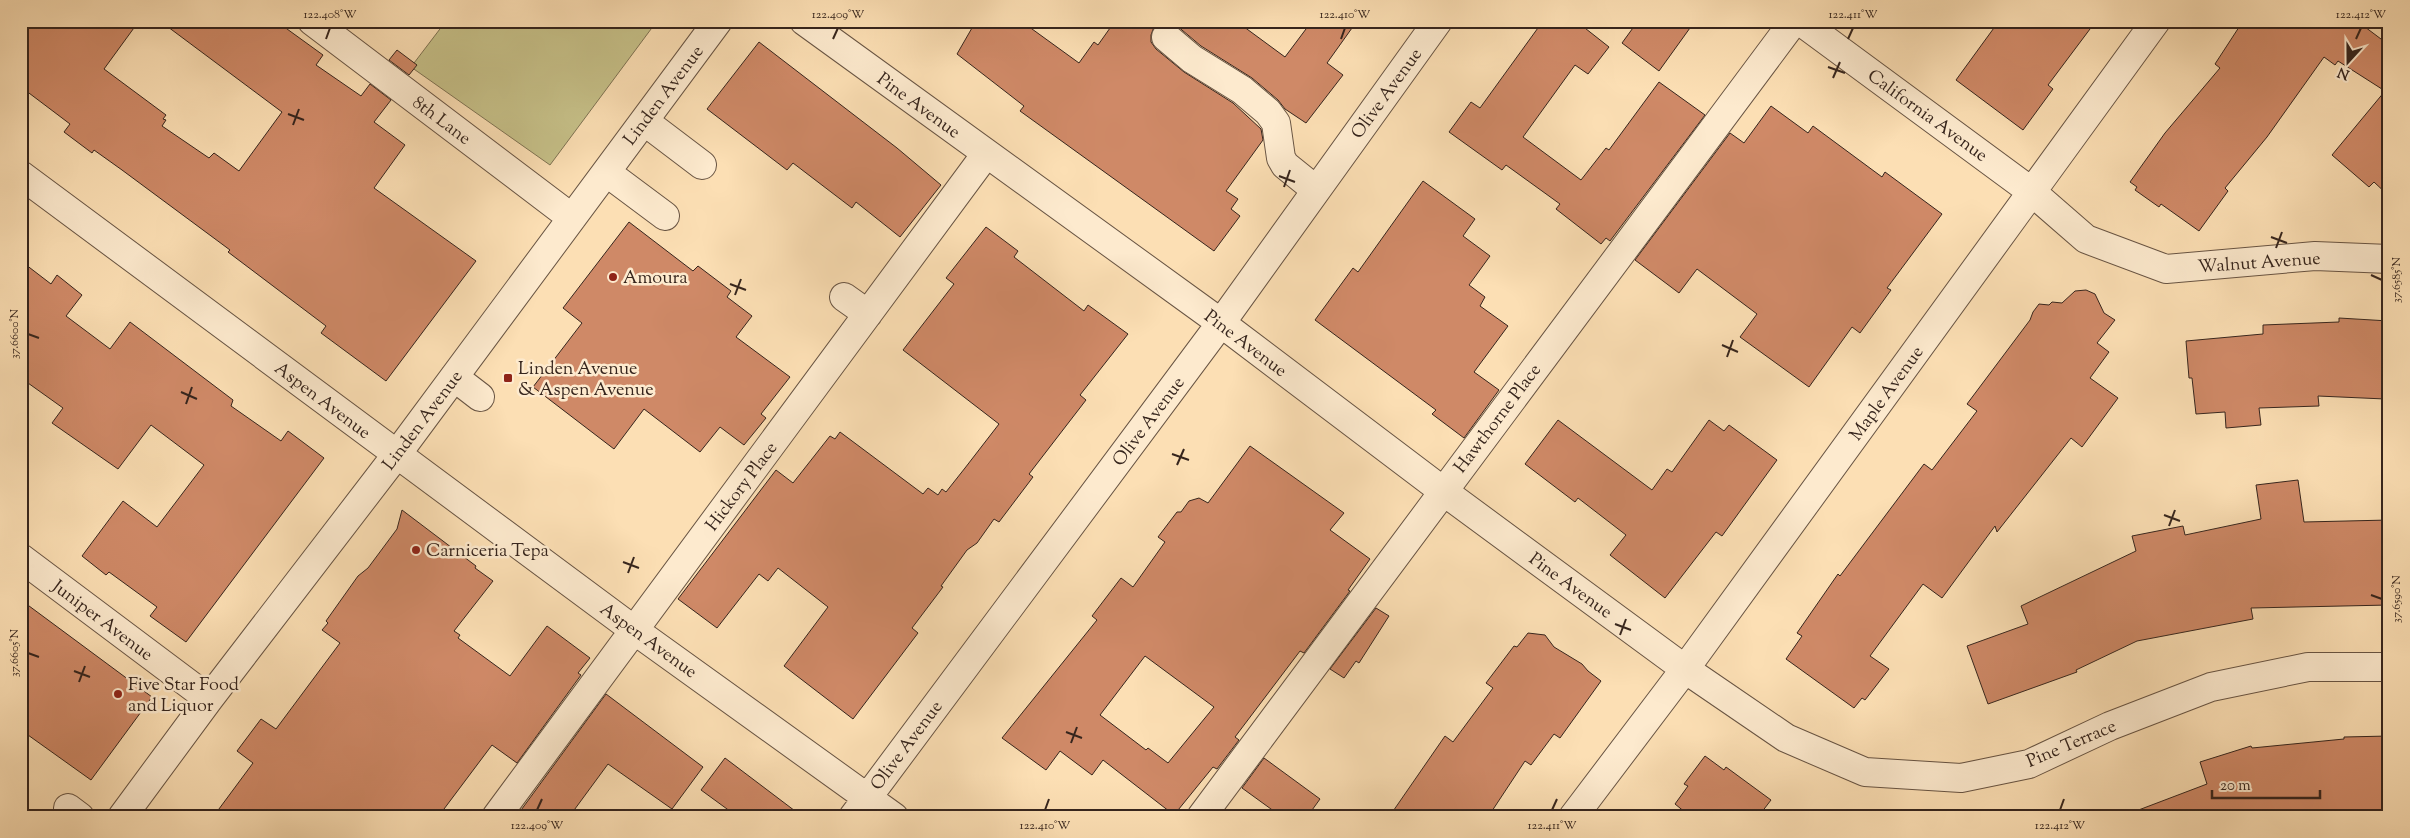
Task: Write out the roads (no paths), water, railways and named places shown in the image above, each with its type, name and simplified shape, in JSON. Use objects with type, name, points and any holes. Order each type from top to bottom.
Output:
[{"type":"street","name":"8th Lane","points":[[312,21],[572,218]]},
{"type":"street","name":"Linden Avenue","points":[[122,817],[209,699],[397,454],[718,21]]},
{"type":"street","name":"Pine Avenue","points":[[804,21],[1221,324],[1442,491],[1685,669]]},
{"type":"street","name":"Olive Avenue","points":[[860,807],[1221,324],[1438,21]]},
{"type":"street","name":"Hawthorne Place","points":[[1201,817],[1794,21]]},
{"type":"street","name":"California Avenue","points":[[1800,21],[2032,192]]},
{"type":"street","name":"Maple Avenue","points":[[1573,817],[1685,669],[2156,21]]},
{"type":"street","points":[[1166,37],[1192,58],[1242,90],[1268,112],[1276,123],[1281,158],[1284,165],[1316,190]]},
{"type":"street","points":[[644,121],[702,165]]},
{"type":"street","name":"Hickory Place","points":[[496,817],[634,630],[685,547],[868,314],[986,154]]},
{"type":"street","points":[[606,172],[665,216]]},
{"type":"street","name":"Aspen Avenue","points":[[21,175],[634,630],[860,807],[894,817]]},
{"type":"street","name":"Walnut Avenue","points":[[2032,192],[2086,239],[2166,269],[2316,256],[2389,259]]},
{"type":"street","points":[[844,297],[868,314]]},
{"type":"street","points":[[454,377],[480,397]]},
{"type":"street","name":"Juniper Avenue","points":[[21,558],[209,699]]},
{"type":"street","name":"Pine Terrace","points":[[1685,669],[1786,738],[1865,772],[1961,778],[2029,764],[2110,726],[2211,687],[2308,667],[2389,667]]},
{"type":"street","name":"Maple Avenue","points":[[1596,817],[1614,763]]},
{"type":"place","name":"Amoura","points":[[613,277]]},
{"type":"place","name":"Linden Avenue & Aspen Avenue","points":[[508,378]]},
{"type":"place","name":"Carniceria Tepa","points":[[416,550]]},
{"type":"place","name":"Five Star Food and Liquor","points":[[118,694]]}]
